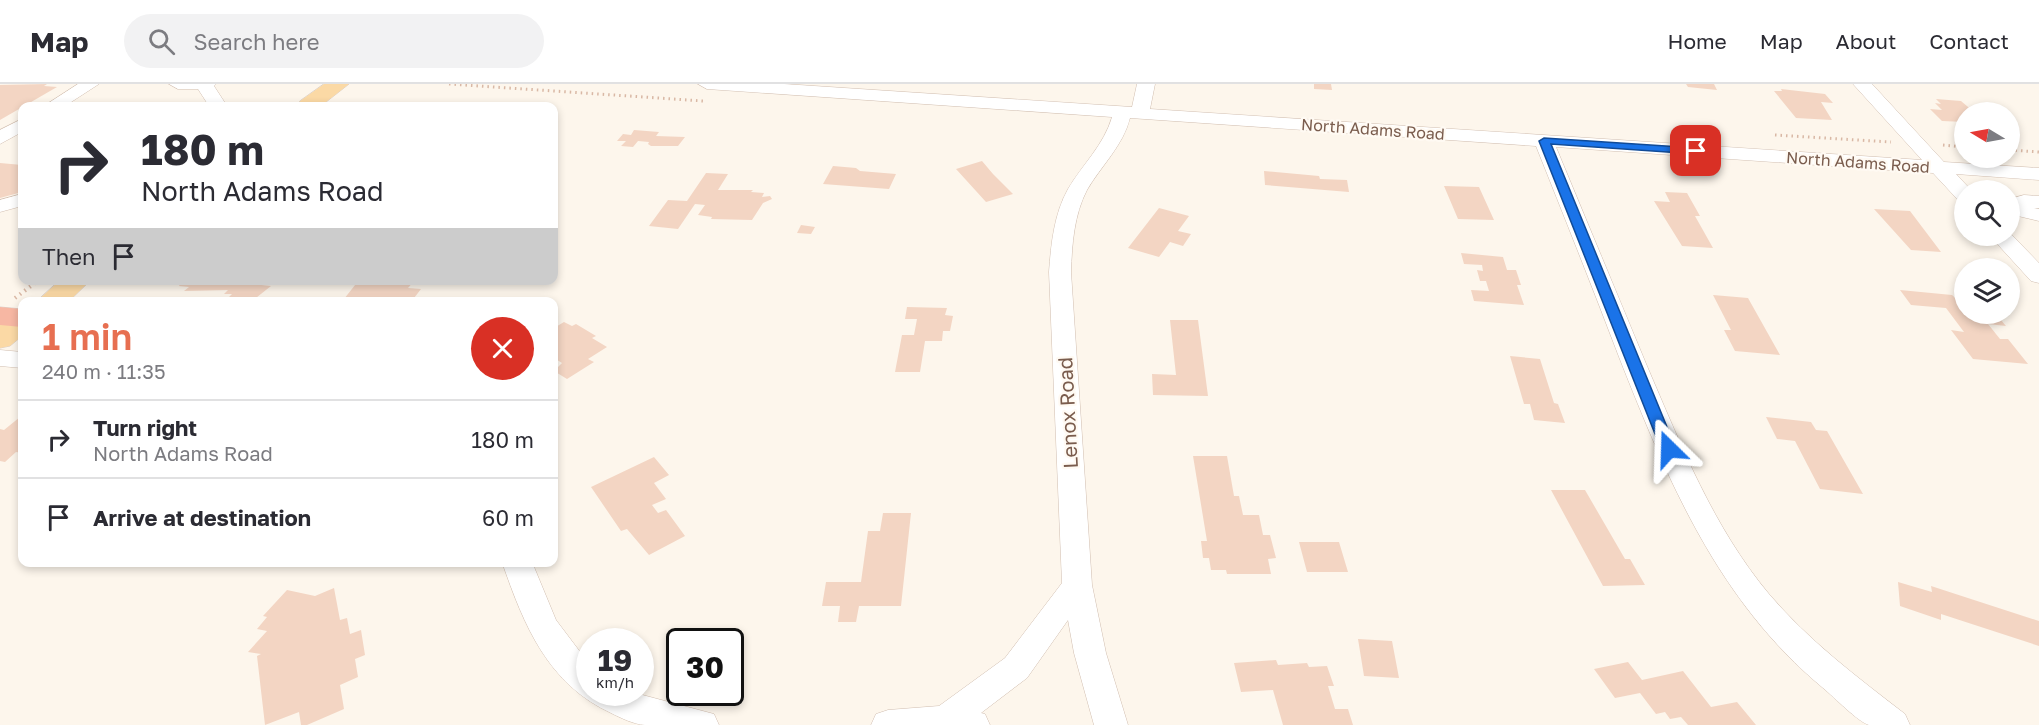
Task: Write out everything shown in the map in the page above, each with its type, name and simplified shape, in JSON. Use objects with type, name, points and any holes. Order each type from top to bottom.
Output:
[{"type":"highway","points":[[0,316],[18,319]]},
{"type":"main road","points":[[313,102],[338,84]]},
{"type":"main road","points":[[42,293],[64,285]]},
{"type":"main road","points":[[0,339],[18,323]]},
{"type":"street","points":[[60,102],[90,84]]},
{"type":"street","points":[[178,84],[206,85],[217,102]]},
{"type":"street","name":"North Adams Road","points":[[707,84],[2039,174]]},
{"type":"street","name":"Lenox Road","points":[[1111,725],[1090,653],[1077,585],[1060,298],[1061,241],[1077,191],[1131,113],[1146,84]]},
{"type":"street","points":[[1862,84],[1954,184]]},
{"type":"street","points":[[0,140],[18,128]]},
{"type":"street","points":[[0,140],[18,143]]},
{"type":"street","points":[[1544,141],[1684,484],[1725,556],[1774,622],[1818,663],[1893,725]]},
{"type":"street","points":[[0,206],[18,201]]},
{"type":"street","points":[[2039,202],[2025,201],[2014,205],[2025,212],[2039,214]]},
{"type":"street","points":[[2010,246],[2039,276]]},
{"type":"street","points":[[0,358],[18,360]]},
{"type":"street","points":[[519,567],[556,649],[576,674]]},
{"type":"street","points":[[888,725],[959,723],[1016,668],[1077,585]]},
{"type":"street","points":[[629,706],[702,725]]},
{"type":"path","points":[[1774,135],[1954,146]]},
{"type":"path","points":[[2020,151],[2039,152]]},
{"type":"building","points":[[47,84],[44,86],[57,87],[31,102],[18,102],[18,110],[0,120],[0,85]]},
{"type":"building","points":[[1314,84],[1331,84],[1332,90],[1314,89]]},
{"type":"building","points":[[1686,84],[1714,84],[1717,90],[1688,87]]},
{"type":"building","points":[[1781,89],[1825,94],[1833,103],[1821,102],[1832,120],[1796,118],[1774,91],[1782,91]]},
{"type":"building","points":[[1936,99],[1962,102],[1954,102],[1954,122],[1942,121],[1930,109],[1942,110],[1935,103],[1941,104]]},
{"type":"building","points":[[634,130],[659,132],[656,136],[685,137],[678,146],[651,146],[649,142],[638,141],[633,147],[621,146],[626,141],[617,141],[623,134],[631,135]]},
{"type":"building","points":[[982,161],[1013,194],[986,202],[956,169]]},
{"type":"building","points":[[0,163],[18,165],[18,193],[0,198]]},
{"type":"building","points":[[833,166],[896,174],[889,189],[823,184]]},
{"type":"building","points":[[1264,171],[1319,176],[1320,179],[1347,180],[1349,192],[1265,185]]},
{"type":"building","points":[[706,173],[728,174],[718,190],[753,190],[751,192],[764,193],[762,197],[770,196],[772,199],[763,203],[752,220],[711,219],[712,217],[698,215],[705,205],[695,204],[678,229],[649,226],[668,200],[687,201]]},
{"type":"building","points":[[1444,186],[1479,187],[1494,220],[1458,219]]},
{"type":"building","points":[[1665,192],[1687,193],[1700,216],[1695,216],[1713,248],[1682,246],[1654,201],[1670,202]]},
{"type":"building","points":[[1159,208],[1189,216],[1178,231],[1191,234],[1183,246],[1170,242],[1159,257],[1128,248]]},
{"type":"building","points":[[1874,209],[1910,211],[1941,252],[1911,250]]},
{"type":"building","points":[[801,225],[815,227],[811,234],[797,233]]},
{"type":"building","points":[[1461,253],[1503,257],[1507,270],[1516,270],[1521,285],[1517,285],[1524,305],[1474,301],[1471,290],[1489,291],[1486,281],[1480,281],[1477,270],[1483,271],[1482,265],[1464,264]]},
{"type":"building","points":[[355,285],[411,285],[408,288],[421,289],[415,297],[346,297]]},
{"type":"building","points":[[179,286],[271,286],[257,297],[229,297],[232,294],[224,294],[228,290],[184,291],[189,287]]},
{"type":"building","points":[[1900,290],[1952,295],[1954,297],[1954,319],[1946,308],[1911,305]]},
{"type":"building","points":[[1713,295],[1748,298],[1780,355],[1735,351],[1724,330],[1731,330]]},
{"type":"building","points":[[907,307],[947,308],[945,315],[953,316],[950,331],[943,331],[942,341],[925,341],[920,372],[895,372],[902,335],[914,335],[917,319],[905,319]]},
{"type":"building","points":[[1170,320],[1198,320],[1208,396],[1153,395],[1152,374],[1176,375]]},
{"type":"building","points":[[564,322],[572,326],[576,324],[596,336],[592,338],[607,347],[588,359],[594,362],[567,379],[558,373],[558,367],[562,363],[558,360],[558,326]]},
{"type":"building","points":[[1958,324],[1988,324],[2000,339],[2008,339],[2028,364],[1973,359],[1951,330],[1964,332]]},
{"type":"building","points":[[1510,356],[1540,359],[1554,403],[1558,404],[1565,423],[1534,420],[1530,404],[1524,404]]},
{"type":"building","points":[[1766,417],[1811,422],[1816,430],[1827,431],[1863,494],[1820,489],[1795,441],[1777,439]]},
{"type":"building","points":[[18,419],[18,452],[5,462],[0,461],[0,429],[4,430]]},
{"type":"building","points":[[1193,456],[1227,456],[1234,496],[1239,496],[1243,515],[1259,515],[1263,535],[1270,535],[1276,558],[1268,559],[1271,574],[1227,574],[1226,570],[1211,570],[1209,558],[1203,558],[1201,541],[1207,541]]},
{"type":"building","points":[[654,457],[669,475],[654,483],[666,499],[652,505],[658,513],[666,510],[685,536],[649,555],[627,529],[621,531],[591,487]]},
{"type":"building","points":[[1551,490],[1585,490],[1625,559],[1630,559],[1645,585],[1603,586]]},
{"type":"building","points":[[883,513],[911,513],[901,606],[859,606],[856,622],[838,622],[840,606],[822,606],[826,582],[861,582],[868,531],[880,531]]},
{"type":"building","points":[[1299,542],[1339,542],[1348,572],[1307,572]]},
{"type":"building","points":[[1898,582],[1932,592],[1931,586],[2039,621],[2039,646],[1941,614],[1941,620],[1900,606]]},
{"type":"building","points":[[334,588],[340,620],[347,618],[350,634],[361,630],[365,655],[355,659],[358,677],[340,685],[344,709],[307,725],[301,725],[299,712],[265,725],[257,656],[261,654],[248,652],[267,631],[257,629],[267,617],[263,616],[287,590],[315,596]]},
{"type":"building","points":[[1358,639],[1392,641],[1399,678],[1364,676]]},
{"type":"building","points":[[1276,660],[1278,665],[1307,663],[1309,667],[1327,666],[1334,686],[1328,686],[1335,709],[1348,709],[1353,725],[1283,725],[1273,690],[1241,692],[1234,663]]},
{"type":"building","points":[[1628,662],[1642,680],[1683,671],[1711,707],[1737,702],[1756,725],[1688,725],[1681,717],[1670,719],[1665,712],[1656,714],[1640,693],[1615,698],[1594,669]]},
{"type":"route","points":[[1669,449],[1544,141],[1696,151]]}]
